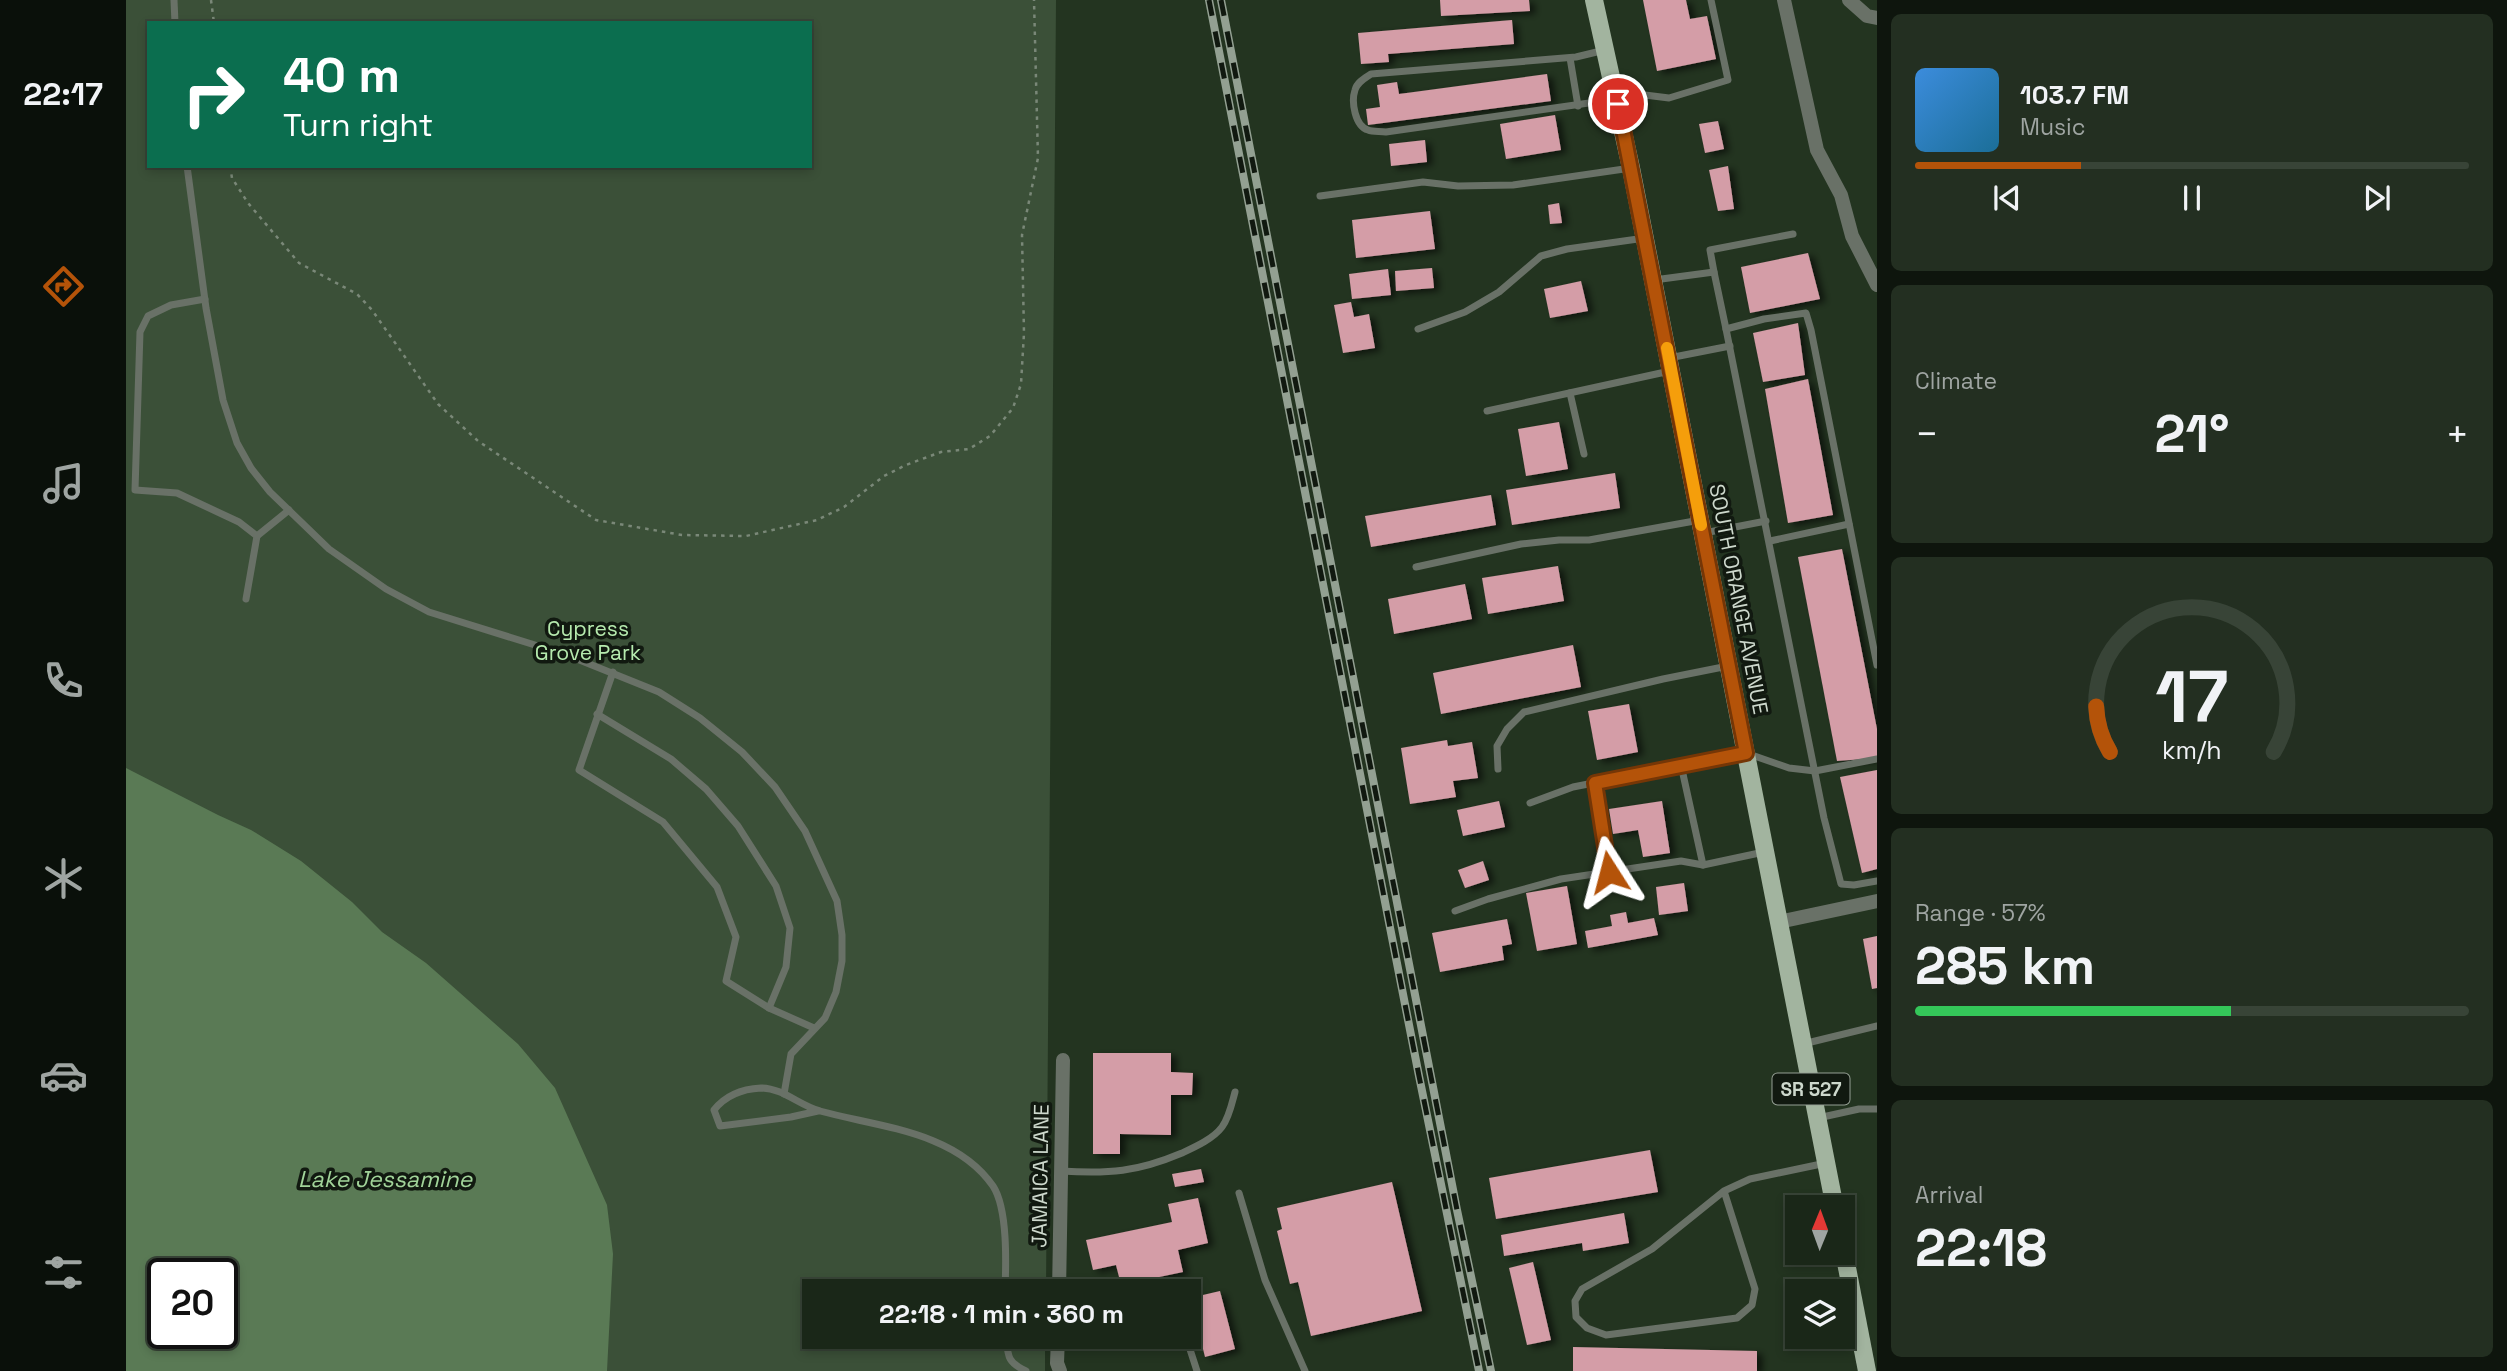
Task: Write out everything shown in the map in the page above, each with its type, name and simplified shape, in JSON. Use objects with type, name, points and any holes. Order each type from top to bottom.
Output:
[{"type":"main road","name":"SOUTH ORANGE AVENUE","points":[[1594,0],[1632,168],[1832,1195]]},
{"type":"main road","points":[[1846,1265],[1867,1371]]},
{"type":"street","points":[[1784,0],[1817,150],[1842,195],[1852,236],[1877,285]]},
{"type":"street","points":[[1849,0],[1867,16],[1877,18]]},
{"type":"street","points":[[1779,922],[1877,901]]},
{"type":"street","name":"JAMAICA LANE","points":[[1059,1279],[1063,1060]]},
{"type":"street","points":[[1058,1349],[1060,1371]]},
{"type":"lane","points":[[174,0],[175,21]]},
{"type":"lane","points":[[1606,50],[1570,58],[1371,74],[1359,83],[1354,91],[1356,116],[1361,126],[1369,131],[1386,132],[1645,95],[1669,98],[1728,80],[1710,0]]},
{"type":"lane","points":[[1570,58],[1578,106]]},
{"type":"lane","points":[[187,168],[205,299],[223,400],[237,443],[251,468],[270,492],[329,549],[386,589],[429,612],[613,672],[659,692],[700,718],[742,752],[775,787],[805,831],[837,901],[842,935],[842,961],[836,992],[825,1018],[791,1054],[784,1094]]},
{"type":"lane","points":[[1320,197],[1423,182],[1458,186],[1513,185],[1632,168]]},
{"type":"lane","points":[[1793,234],[1710,250],[1815,771],[1841,884],[1854,886],[1877,881]]},
{"type":"lane","points":[[1418,329],[1477,306],[1499,292],[1541,256],[1567,249],[1645,238]]},
{"type":"lane","points":[[1653,280],[1714,272]]},
{"type":"lane","points":[[205,299],[172,305],[148,316],[139,332],[135,490],[177,493],[239,522],[257,536]]},
{"type":"lane","points":[[1726,329],[1764,319],[1805,313],[1811,330],[1877,665]]},
{"type":"lane","points":[[1488,411],[1570,393],[1730,346]]},
{"type":"lane","points":[[1570,393],[1584,454]]},
{"type":"lane","points":[[246,599],[257,536],[289,510]]},
{"type":"lane","points":[[1416,567],[1521,544],[1589,540],[1766,521]]},
{"type":"lane","points":[[1770,541],[1850,524]]},
{"type":"lane","points":[[1498,769],[1497,746],[1507,729],[1524,712],[1729,666]]},
{"type":"lane","points":[[613,672],[579,770],[663,822],[717,887],[736,937],[726,981],[769,1008],[814,1028]]},
{"type":"lane","points":[[597,714],[671,759],[706,789],[738,826],[776,886],[790,928],[786,967],[769,1008]]},
{"type":"lane","points":[[1530,803],[1573,788],[1746,753],[1789,768],[1815,771],[1877,759]]},
{"type":"lane","points":[[1681,765],[1703,865]]},
{"type":"lane","points":[[1595,783],[1609,872]]},
{"type":"lane","points":[[1455,911],[1561,879],[1681,861],[1703,865],[1765,852]]},
{"type":"lane","points":[[1803,1044],[1877,1026]]},
{"type":"lane","points":[[818,1111],[720,1126],[714,1110],[723,1098],[762,1088],[784,1094],[818,1111],[919,1135],[952,1151],[974,1165],[993,1187],[1000,1208],[1006,1245],[1005,1279]]},
{"type":"lane","points":[[1061,1171],[1122,1171],[1152,1166],[1199,1146],[1222,1127],[1235,1092]]},
{"type":"lane","points":[[1817,1118],[1859,1109],[1877,1109]]},
{"type":"lane","points":[[1724,1191],[1755,1289],[1752,1305],[1737,1318],[1606,1335],[1587,1328],[1576,1317],[1575,1301],[1582,1289],[1652,1249],[1724,1191],[1750,1179],[1826,1163]]},
{"type":"lane","points":[[1239,1193],[1265,1280],[1305,1371]]},
{"type":"lane","points":[[1007,1349],[1013,1365],[1026,1371]]},
{"type":"lane","points":[[1190,1349],[1197,1371]]},
{"type":"path","points":[[211,0],[214,21]]},
{"type":"path","points":[[230,168],[232,178],[248,203],[299,262],[356,295],[372,310],[438,404],[478,441],[596,520],[682,535],[746,536],[817,520],[844,507],[884,476],[906,465],[941,452],[969,449],[990,436],[1013,408],[1021,384],[1024,332],[1022,235],[1038,158],[1034,0]]},
{"type":"green space","name":"Cypress Grove Park","points":[[126,0],[1056,0],[1046,1279],[802,1279],[802,1349],[1045,1349],[1045,1371],[126,1371]]},
{"type":"water","name":"Lake Jessamine","points":[[126,768],[251,830],[301,861],[352,902],[382,932],[426,963],[518,1044],[555,1088],[607,1205],[613,1254],[607,1371],[126,1371]]},
{"type":"building","points":[[1440,0],[1529,0],[1530,11],[1441,16]]},
{"type":"building","points":[[1643,0],[1686,0],[1690,19],[1707,16],[1716,59],[1657,71]]},
{"type":"building","points":[[1512,20],[1514,44],[1388,54],[1389,62],[1361,64],[1358,33]]},
{"type":"building","points":[[1547,74],[1551,101],[1368,125],[1366,109],[1380,107],[1377,85],[1397,82],[1399,94]]},
{"type":"building","points":[[1555,115],[1561,150],[1506,159],[1500,124]]},
{"type":"building","points":[[1718,121],[1724,149],[1705,153],[1699,124]]},
{"type":"building","points":[[1425,140],[1427,162],[1391,166],[1389,144]]},
{"type":"building","points":[[1728,166],[1734,209],[1718,211],[1709,170]]},
{"type":"building","points":[[1559,203],[1562,223],[1550,224],[1548,205]]},
{"type":"building","points":[[1430,211],[1435,249],[1356,258],[1352,220]]},
{"type":"building","points":[[1808,253],[1820,299],[1750,313],[1741,267]]},
{"type":"building","points":[[1432,268],[1434,288],[1396,291],[1395,271]]},
{"type":"building","points":[[1388,269],[1391,295],[1352,299],[1349,274]]},
{"type":"building","points":[[1581,281],[1588,311],[1550,318],[1544,289]]},
{"type":"building","points":[[1351,302],[1354,317],[1369,314],[1375,348],[1343,353],[1334,305]]},
{"type":"building","points":[[1798,323],[1805,375],[1763,382],[1753,333]]},
{"type":"building","points":[[1808,379],[1833,515],[1788,523],[1765,389]]},
{"type":"building","points":[[1559,422],[1568,469],[1526,476],[1518,429]]},
{"type":"building","points":[[1615,473],[1620,508],[1512,525],[1506,490]]},
{"type":"building","points":[[1491,495],[1496,525],[1371,547],[1365,516]]},
{"type":"building","points":[[1842,549],[1877,729],[1877,758],[1837,761],[1798,557]]},
{"type":"building","points":[[1558,566],[1564,601],[1488,614],[1482,578]]},
{"type":"building","points":[[1465,584],[1472,619],[1394,634],[1388,599]]},
{"type":"building","points":[[1573,645],[1581,687],[1441,714],[1433,673]]},
{"type":"building","points":[[1629,704],[1638,752],[1597,760],[1588,711]]},
{"type":"building","points":[[1447,740],[1448,746],[1472,742],[1478,778],[1453,781],[1456,797],[1410,804],[1401,748]]},
{"type":"building","points":[[1877,770],[1877,869],[1862,873],[1840,777]]},
{"type":"building","points":[[1499,801],[1505,827],[1463,836],[1457,810]]},
{"type":"building","points":[[1662,801],[1670,853],[1643,857],[1638,830],[1613,834],[1609,809]]},
{"type":"building","points":[[1483,861],[1489,880],[1465,888],[1458,870]]},
{"type":"building","points":[[1684,883],[1688,911],[1659,915],[1656,887]]},
{"type":"building","points":[[1567,886],[1577,944],[1537,951],[1526,893]]},
{"type":"building","points":[[1626,912],[1628,923],[1654,918],[1658,935],[1588,948],[1585,931],[1612,926],[1610,915]]},
{"type":"building","points":[[1507,919],[1512,944],[1502,946],[1504,960],[1440,972],[1432,933]]},
{"type":"building","points":[[1877,936],[1877,988],[1872,989],[1863,939]]},
{"type":"building","points":[[1093,1053],[1171,1053],[1171,1072],[1193,1073],[1192,1095],[1171,1095],[1171,1135],[1120,1134],[1120,1154],[1093,1154]]},
{"type":"building","points":[[1650,1150],[1658,1192],[1496,1219],[1489,1178]]},
{"type":"building","points":[[1201,1169],[1204,1182],[1175,1187],[1172,1174]]},
{"type":"building","points":[[1392,1182],[1422,1311],[1311,1336],[1298,1282],[1290,1284],[1277,1231],[1282,1229],[1277,1208]]},
{"type":"building","points":[[1198,1198],[1208,1243],[1178,1250],[1183,1272],[1150,1279],[1120,1279],[1116,1265],[1093,1270],[1086,1240],[1172,1222],[1168,1204]]},
{"type":"building","points":[[1624,1213],[1629,1243],[1583,1251],[1582,1243],[1504,1256],[1501,1235]]},
{"type":"building","points":[[1533,1262],[1551,1340],[1527,1345],[1509,1268]]},
{"type":"building","points":[[1220,1291],[1235,1349],[1205,1357],[1201,1341],[1201,1295]]},
{"type":"building","points":[[1573,1347],[1757,1351],[1757,1371],[1573,1371]]},
{"type":"railway","points":[[1209,0],[1479,1371]]},
{"type":"railway","points":[[1221,0],[1457,1210],[1491,1371]]},
{"type":"slow traffic","points":[[1667,348],[1701,525]]},
{"type":"route","points":[[1609,872],[1595,783],[1746,753],[1618,104]]}]
